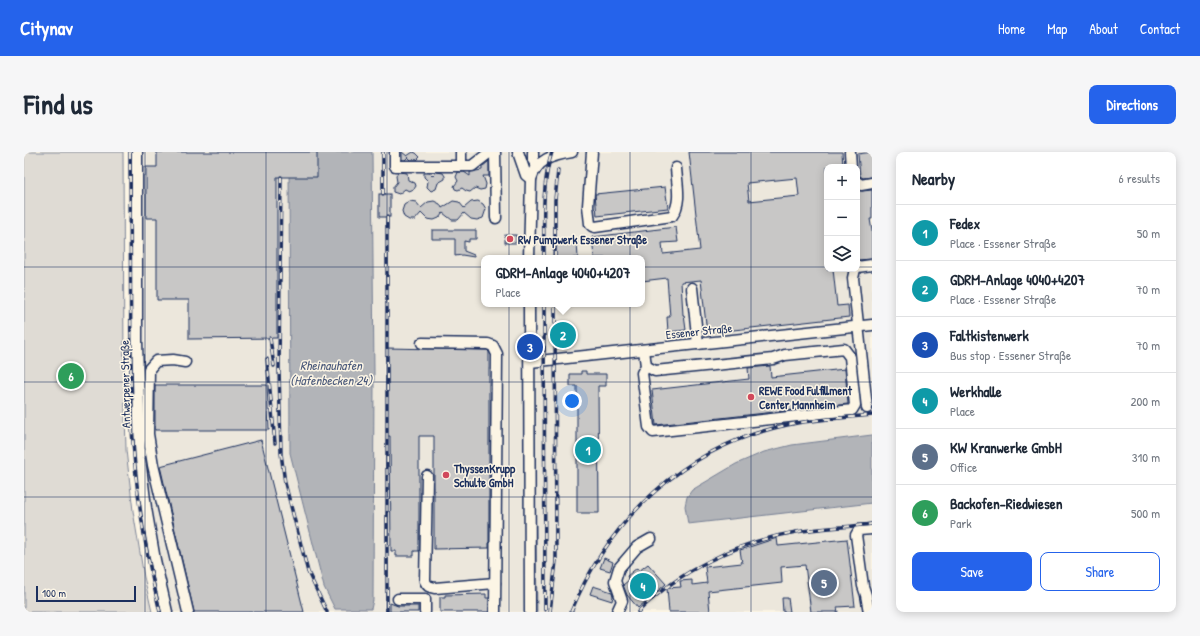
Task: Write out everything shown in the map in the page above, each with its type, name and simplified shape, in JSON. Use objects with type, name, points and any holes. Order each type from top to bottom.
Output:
[{"type":"street","name":"Antwerpener Straße","points":[[138,152],[137,340],[140,460],[155,560],[167,612]]},
{"type":"street","points":[[395,152],[395,166],[472,166],[490,152]]},
{"type":"street","points":[[461,152],[461,166]]},
{"type":"street","points":[[495,152],[496,218]]},
{"type":"street","points":[[518,152],[526,175],[531,179]]},
{"type":"street","points":[[533,152],[533,160],[537,166]]},
{"type":"street","points":[[529,255],[531,179],[534,169],[548,158],[572,152]]},
{"type":"street","points":[[592,152],[588,206],[590,224],[596,227],[672,216],[679,199],[676,168]]},
{"type":"street","points":[[850,152],[851,164]]},
{"type":"street","points":[[860,184],[872,183]]},
{"type":"street","points":[[860,267],[872,265]]},
{"type":"street","points":[[854,272],[853,278],[867,408]]},
{"type":"street","points":[[692,288],[698,344]]},
{"type":"street","points":[[530,307],[530,612]]},
{"type":"street","name":"Essener Straße","points":[[530,362],[872,325]]},
{"type":"street","points":[[422,343],[488,344],[492,346],[497,354],[495,612]]},
{"type":"street","points":[[644,350],[646,366],[642,373],[649,427],[654,432],[852,410],[855,405],[850,357],[844,349],[785,354],[773,359],[655,371],[646,366]]},
{"type":"street","points":[[185,362],[173,360],[156,362],[149,370],[148,434],[153,465],[188,612]]},
{"type":"street","points":[[427,476],[425,582],[430,587],[434,588],[495,583]]},
{"type":"street","points":[[869,612],[869,592],[863,586],[856,534],[859,530],[872,529]]},
{"type":"street","points":[[617,612],[622,601],[615,581],[619,568],[637,547],[651,539]]},
{"type":"street","points":[[398,599],[425,599],[425,612]]},
{"type":"shaded area","points":[[24,152],[123,152],[124,374],[126,450],[133,511],[144,577],[152,612],[24,612]]},
{"type":"shaded area","points":[[142,152],[289,152],[290,453],[324,587],[336,609],[371,609],[373,600],[374,374],[372,152],[872,152],[872,435],[792,445],[764,452],[736,464],[692,490],[685,506],[688,524],[872,503],[872,612],[173,612],[159,553],[148,480],[144,441]]},
{"type":"shaded area","points":[[536,524],[537,612],[534,612],[534,531]]},
{"type":"water","name":"Rheinauhafen (Hafenbecken 24)","points":[[289,152],[372,152],[374,374],[373,600],[371,609],[335,609],[324,587],[290,453]]},
{"type":"water","points":[[872,435],[872,503],[688,524],[685,506],[687,497],[692,490],[736,464],[764,452],[792,445]]},
{"type":"building","points":[[157,152],[317,152],[317,177],[277,177],[277,338],[189,339],[189,300],[157,300],[157,218],[146,218],[146,167],[157,167]]},
{"type":"building","points":[[402,152],[407,156],[413,152],[420,157],[417,160],[411,160],[408,157],[405,160],[402,160]]},
{"type":"building","points":[[689,152],[842,152],[843,164],[824,164],[824,272],[833,272],[837,306],[848,305],[849,317],[707,333],[701,280],[681,282],[683,315],[686,330],[668,332],[667,317],[670,317],[667,278],[645,281],[645,255],[594,255],[592,237],[676,227],[678,242],[662,243],[663,254],[700,250]],"holes":[[[797,178],[799,196],[749,201],[747,183]]]},
{"type":"building","points":[[872,152],[872,177],[863,178],[860,176],[858,154]]},
{"type":"building","points":[[489,161],[489,176],[483,176],[486,184],[485,189],[480,190],[475,188],[470,192],[462,188],[458,190],[455,189],[454,186],[458,181],[456,177],[458,172],[464,172],[470,176],[470,172],[482,170],[482,167]]},
{"type":"building","points":[[398,172],[407,173],[408,180],[415,183],[416,186],[414,189],[409,191],[405,189],[399,194],[393,192],[393,187],[397,182],[396,176]]},
{"type":"building","points":[[437,172],[443,173],[445,179],[438,183],[436,189],[431,191],[427,187],[428,181],[424,177],[424,173],[430,173],[433,176]]},
{"type":"building","points":[[665,187],[668,208],[597,216],[595,194]]},
{"type":"building","points":[[872,190],[872,219],[870,219],[872,231],[872,259],[860,260],[860,191]]},
{"type":"building","points":[[379,194],[390,194],[390,217],[379,217]]},
{"type":"building","points":[[410,201],[416,202],[421,208],[428,202],[434,201],[440,204],[442,208],[453,201],[459,202],[464,208],[471,202],[478,201],[483,204],[486,209],[483,218],[477,220],[471,219],[464,213],[458,220],[452,220],[443,213],[439,218],[434,220],[427,219],[421,213],[415,220],[409,220],[404,217],[402,211],[404,205]]},
{"type":"building","points":[[432,230],[476,230],[476,239],[469,239],[469,242],[464,241],[464,251],[474,255],[474,257],[462,255],[455,256],[455,239],[432,239]]},
{"type":"building","name":"RW Pumpwerk Essener Straße","points":[[505,235],[516,235],[516,243],[505,243]]},
{"type":"building","points":[[553,241],[577,242],[578,255],[553,255]]},
{"type":"building","points":[[387,348],[487,350],[489,352],[489,548],[434,549],[434,436],[419,436],[419,551],[414,551],[414,556],[396,556],[396,551],[391,551],[390,436],[387,436]]},
{"type":"building","name":"REWE Food Fulfillment Center Mannheim","points":[[770,366],[771,377],[845,369],[848,404],[656,425],[652,390],[749,379],[748,368]]},
{"type":"building","points":[[581,371],[586,371],[586,374],[606,374],[606,386],[598,386],[599,513],[577,513],[577,386],[570,386],[570,374],[581,374]]},
{"type":"building","points":[[155,385],[267,385],[269,430],[155,430]]},
{"type":"building","points":[[261,440],[304,612],[194,612],[160,466]]},
{"type":"building","points":[[777,538],[778,546],[847,539],[855,606],[837,607],[838,612],[811,612],[805,565],[781,567],[782,583],[708,591],[710,612],[669,612],[667,588],[681,587],[680,581],[692,580],[692,585],[707,583],[705,567],[742,563],[740,550]]},
{"type":"building","points":[[604,558],[613,562],[610,571],[600,568]]},
{"type":"building","points":[[648,564],[666,584],[638,608],[627,595],[623,585],[629,580],[627,576],[637,568],[639,571]]},
{"type":"building","points":[[593,586],[612,592],[612,601],[590,594]]},
{"type":"building","points":[[486,594],[486,598],[489,598],[489,612],[440,612],[440,597],[445,597],[445,595]]},
{"type":"building","points":[[782,598],[788,598],[790,612],[783,612]]},
{"type":"building","points":[[390,603],[398,606],[418,606],[418,612],[390,612]]},
{"type":"railway","points":[[130,152],[132,435],[140,511],[160,612]]},
{"type":"railway","points":[[383,152],[383,194]]},
{"type":"railway","points":[[544,255],[546,178],[552,152]]},
{"type":"railway","points":[[555,255],[555,200],[558,170]]},
{"type":"railway","points":[[281,177],[279,368],[281,453],[285,483],[308,572],[327,612]]},
{"type":"railway","points":[[387,217],[387,612]]},
{"type":"railway","points":[[544,307],[545,610]]},
{"type":"railway","points":[[550,612],[556,561],[555,307]]},
{"type":"railway","points":[[270,338],[274,366]]},
{"type":"railway","points":[[267,359],[275,443]]},
{"type":"railway","points":[[571,612],[587,578],[607,546],[630,517],[656,491],[685,468],[716,450],[750,435],[798,423],[872,415]]},
{"type":"railway","points":[[638,612],[672,583],[691,571],[711,560],[753,543],[796,532],[872,524]]},
{"type":"place","name":"RW Pumpwerk Essener Straße","points":[[510,239]]},
{"type":"place","name":"GDRM-Anlage 4040+4207","points":[[563,335]]},
{"type":"place","name":"Faltkistenwerk","points":[[530,347]]},
{"type":"place","name":"Backofen-Riedwiesen","points":[[71,376]]},
{"type":"place","name":"REWE Food Fulfillment Center Mannheim","points":[[751,397]]},
{"type":"place","name":"Fedex","points":[[588,450]]},
{"type":"place","name":"ThyssenKrupp Schulte GmbH","points":[[446,475]]},
{"type":"place","name":"KW Kranwerke GmbH","points":[[824,583]]},
{"type":"place","name":"Werkhalle","points":[[643,586]]}]
